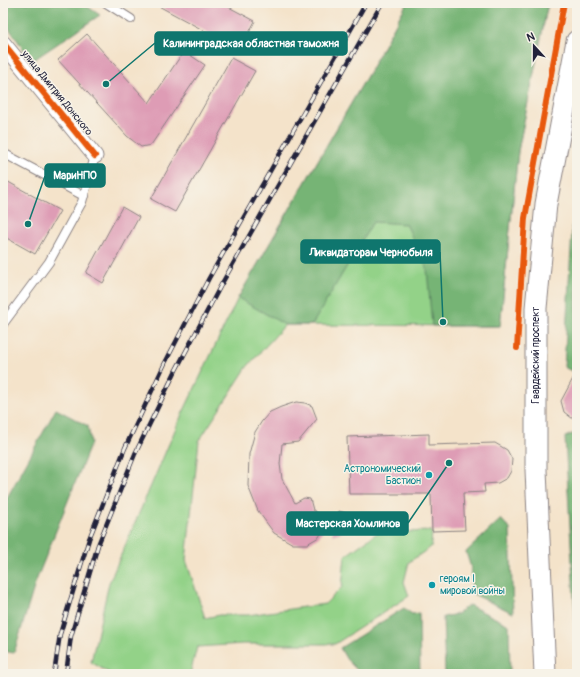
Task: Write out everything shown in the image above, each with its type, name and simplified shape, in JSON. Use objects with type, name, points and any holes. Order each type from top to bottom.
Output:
[{"type":"main road","name":"Гвардейский проспект","points":[[545,674],[536,470],[536,308],[546,204],[577,41]]},
{"type":"street","name":"улица Дмитрия Донского","points":[[3,43],[94,156]]},
{"type":"lane","points":[[106,3],[130,19]]},
{"type":"lane","points":[[3,153],[84,196]]},
{"type":"lane","points":[[3,324],[49,262],[84,196],[94,156]]},
{"type":"green space","points":[[3,3],[82,3],[100,15],[32,61],[3,20]]},
{"type":"green space","points":[[407,3],[548,3],[518,151],[500,326],[285,325],[247,367],[199,441],[186,560],[205,618],[219,615],[248,615],[325,604],[342,587],[345,556],[377,533],[432,531],[431,547],[409,562],[404,582],[409,596],[335,644],[243,644],[197,647],[190,674],[111,674],[91,662],[109,583],[178,423],[238,298],[370,71]]},
{"type":"green space","points":[[407,3],[548,3],[518,151],[500,326],[432,326],[427,269],[406,224],[373,222],[312,325],[285,325],[238,298],[370,71]]},
{"type":"green space","points":[[577,195],[577,374],[564,367],[573,214]]},
{"type":"green space","points":[[56,409],[88,426],[91,443],[36,581],[14,653],[3,651],[3,505]]},
{"type":"green space","points":[[577,432],[577,636],[565,437]]},
{"type":"green space","points":[[501,519],[510,529],[513,613],[471,593],[471,568],[466,552]]},
{"type":"green space","points":[[469,605],[509,625],[510,674],[445,674],[443,617],[457,614]]},
{"type":"green space","points":[[404,608],[412,614],[419,613],[420,674],[361,674],[347,660],[340,648]]},
{"type":"building","points":[[153,3],[221,3],[255,21],[240,50]]},
{"type":"building","points":[[87,34],[149,103],[184,51],[205,65],[151,145],[141,147],[127,136],[58,60]]},
{"type":"building","points":[[231,58],[255,71],[175,212],[151,199]]},
{"type":"building","points":[[3,179],[60,211],[35,254],[3,236]]},
{"type":"building","points":[[122,207],[139,217],[103,283],[86,273]]},
{"type":"building","points":[[577,371],[577,422],[564,412],[561,401]]},
{"type":"building","points":[[296,402],[305,403],[312,406],[317,419],[298,442],[282,444],[280,464],[282,479],[295,503],[304,498],[310,499],[313,510],[328,520],[319,537],[307,544],[293,544],[274,533],[258,511],[248,486],[249,454],[255,432],[270,412]]},
{"type":"building","points":[[429,434],[429,445],[495,443],[507,450],[512,459],[511,471],[507,478],[498,483],[484,484],[485,492],[463,493],[465,530],[432,531],[431,494],[349,494],[347,437]]},
{"type":"building","points":[[339,511],[374,522],[332,535]]},
{"type":"railway","points":[[54,674],[60,634],[89,539],[125,448],[165,363],[209,278],[366,3]]},
{"type":"railway","points":[[66,674],[71,636],[98,545],[135,454],[176,370],[221,285],[382,3]]},
{"type":"cycle path","points":[[517,348],[525,218],[564,3]]},
{"type":"cycle path","points":[[3,43],[95,156]]},
{"type":"place","name":"Калининградская областная таможня","points":[[106,84]]},
{"type":"place","name":"МариНПО","points":[[28,224]]},
{"type":"place","name":"Ликвидаторам Чернобыля","points":[[443,322]]},
{"type":"place","name":"Мастерская Хомлинов","points":[[449,463]]},
{"type":"place","name":"Астрономический Бастион","points":[[429,475]]},
{"type":"place","name":"героям I мировой войны","points":[[432,585]]}]
